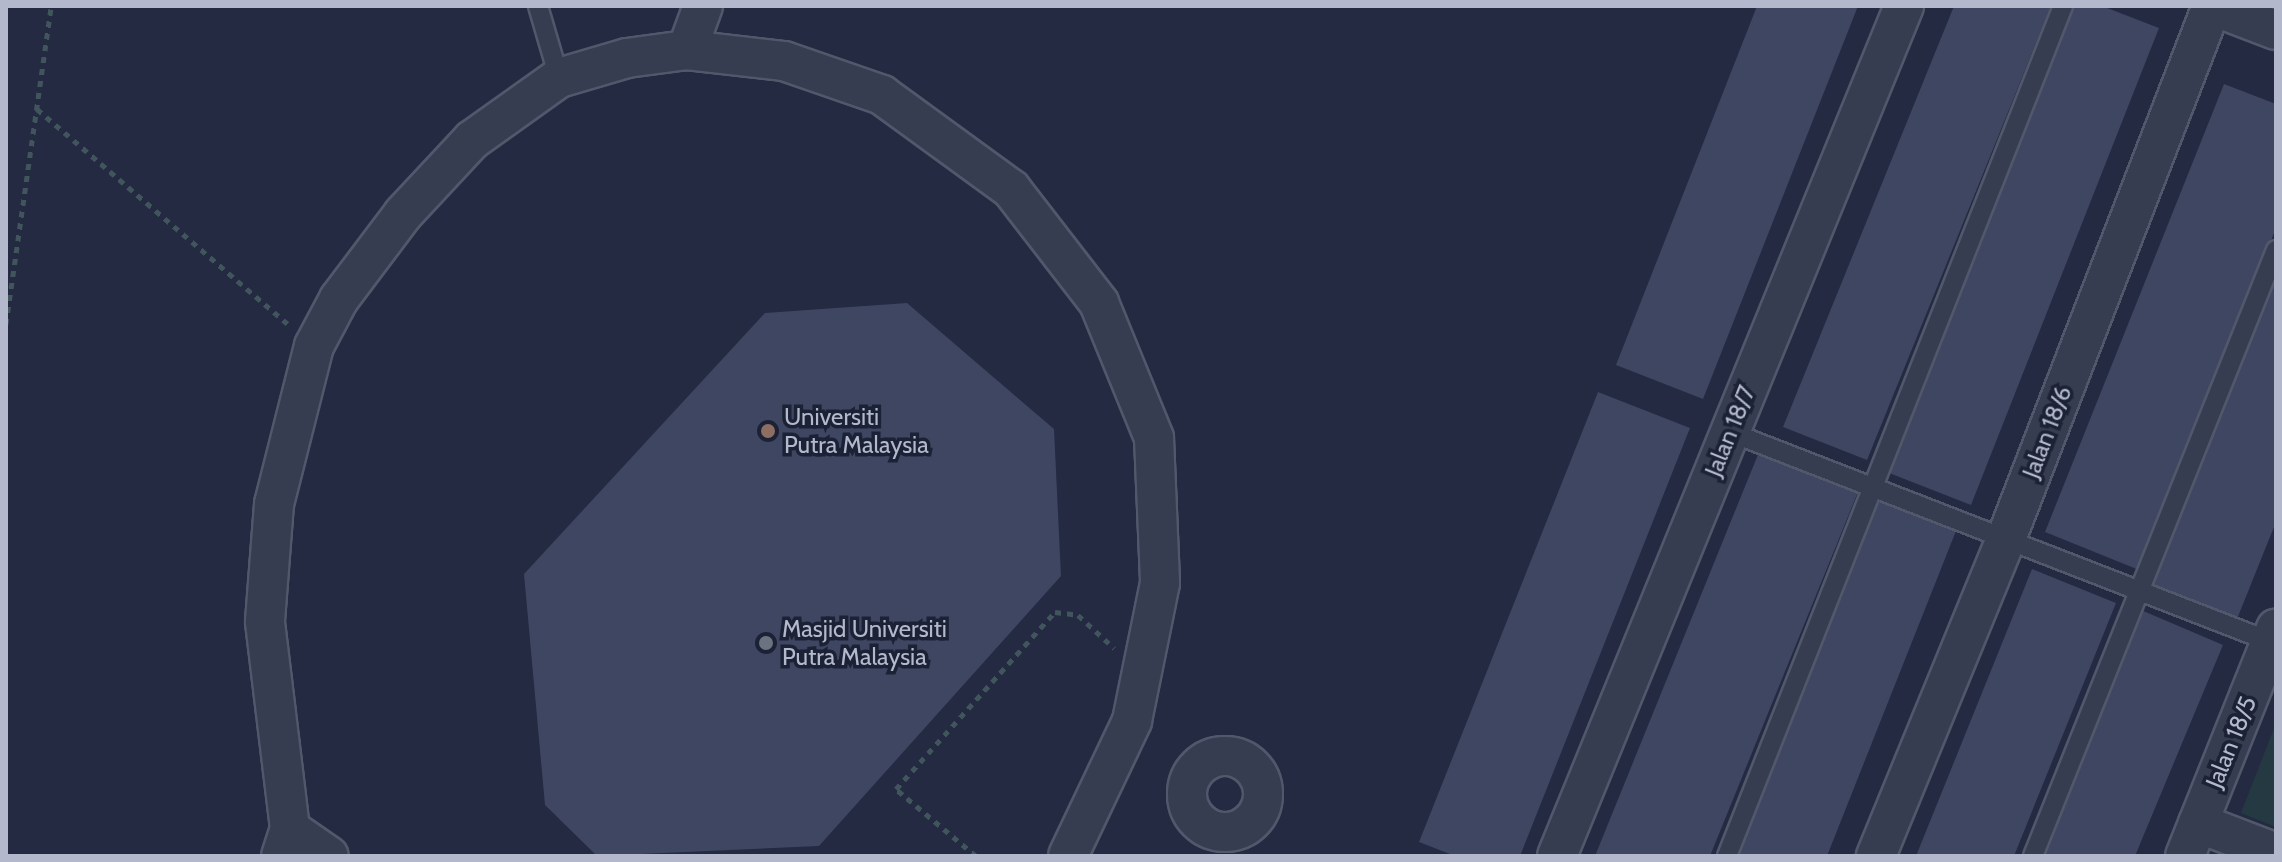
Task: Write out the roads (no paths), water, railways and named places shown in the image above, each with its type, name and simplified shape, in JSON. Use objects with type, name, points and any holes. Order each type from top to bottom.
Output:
[{"type":"street","points":[[687,50],[703,6]]},
{"type":"street","name":"Jalan 18/7","points":[[1557,856],[1904,6]]},
{"type":"street","points":[[2213,6],[2276,30]]},
{"type":"street","name":"Jalan 18/6","points":[[1876,856],[2006,539],[2213,6]]},
{"type":"street","points":[[329,856],[286,842],[265,621],[274,504],[314,346],[339,299],[422,193],[472,140],[559,78],[627,58],[687,50],[784,61],[882,95],[1011,189],[1099,303],[1154,438],[1160,583],[1132,721],[1068,856]]},
{"type":"street","name":"Jalan 18/5","points":[[2192,840],[2273,635]]},
{"type":"street","points":[[2192,840],[2276,853]]},
{"type":"lane","points":[[538,6],[559,78]]},
{"type":"lane","points":[[1727,856],[1870,487],[2063,6]]},
{"type":"lane","points":[[2033,856],[2276,250]]},
{"type":"lane","points":[[1730,432],[2140,591],[2273,635]]},
{"type":"place","name":"Universiti Putra Malaysia","points":[[768,431]]},
{"type":"place","name":"Masjid Universiti Putra Malaysia","points":[[766,643]]}]
